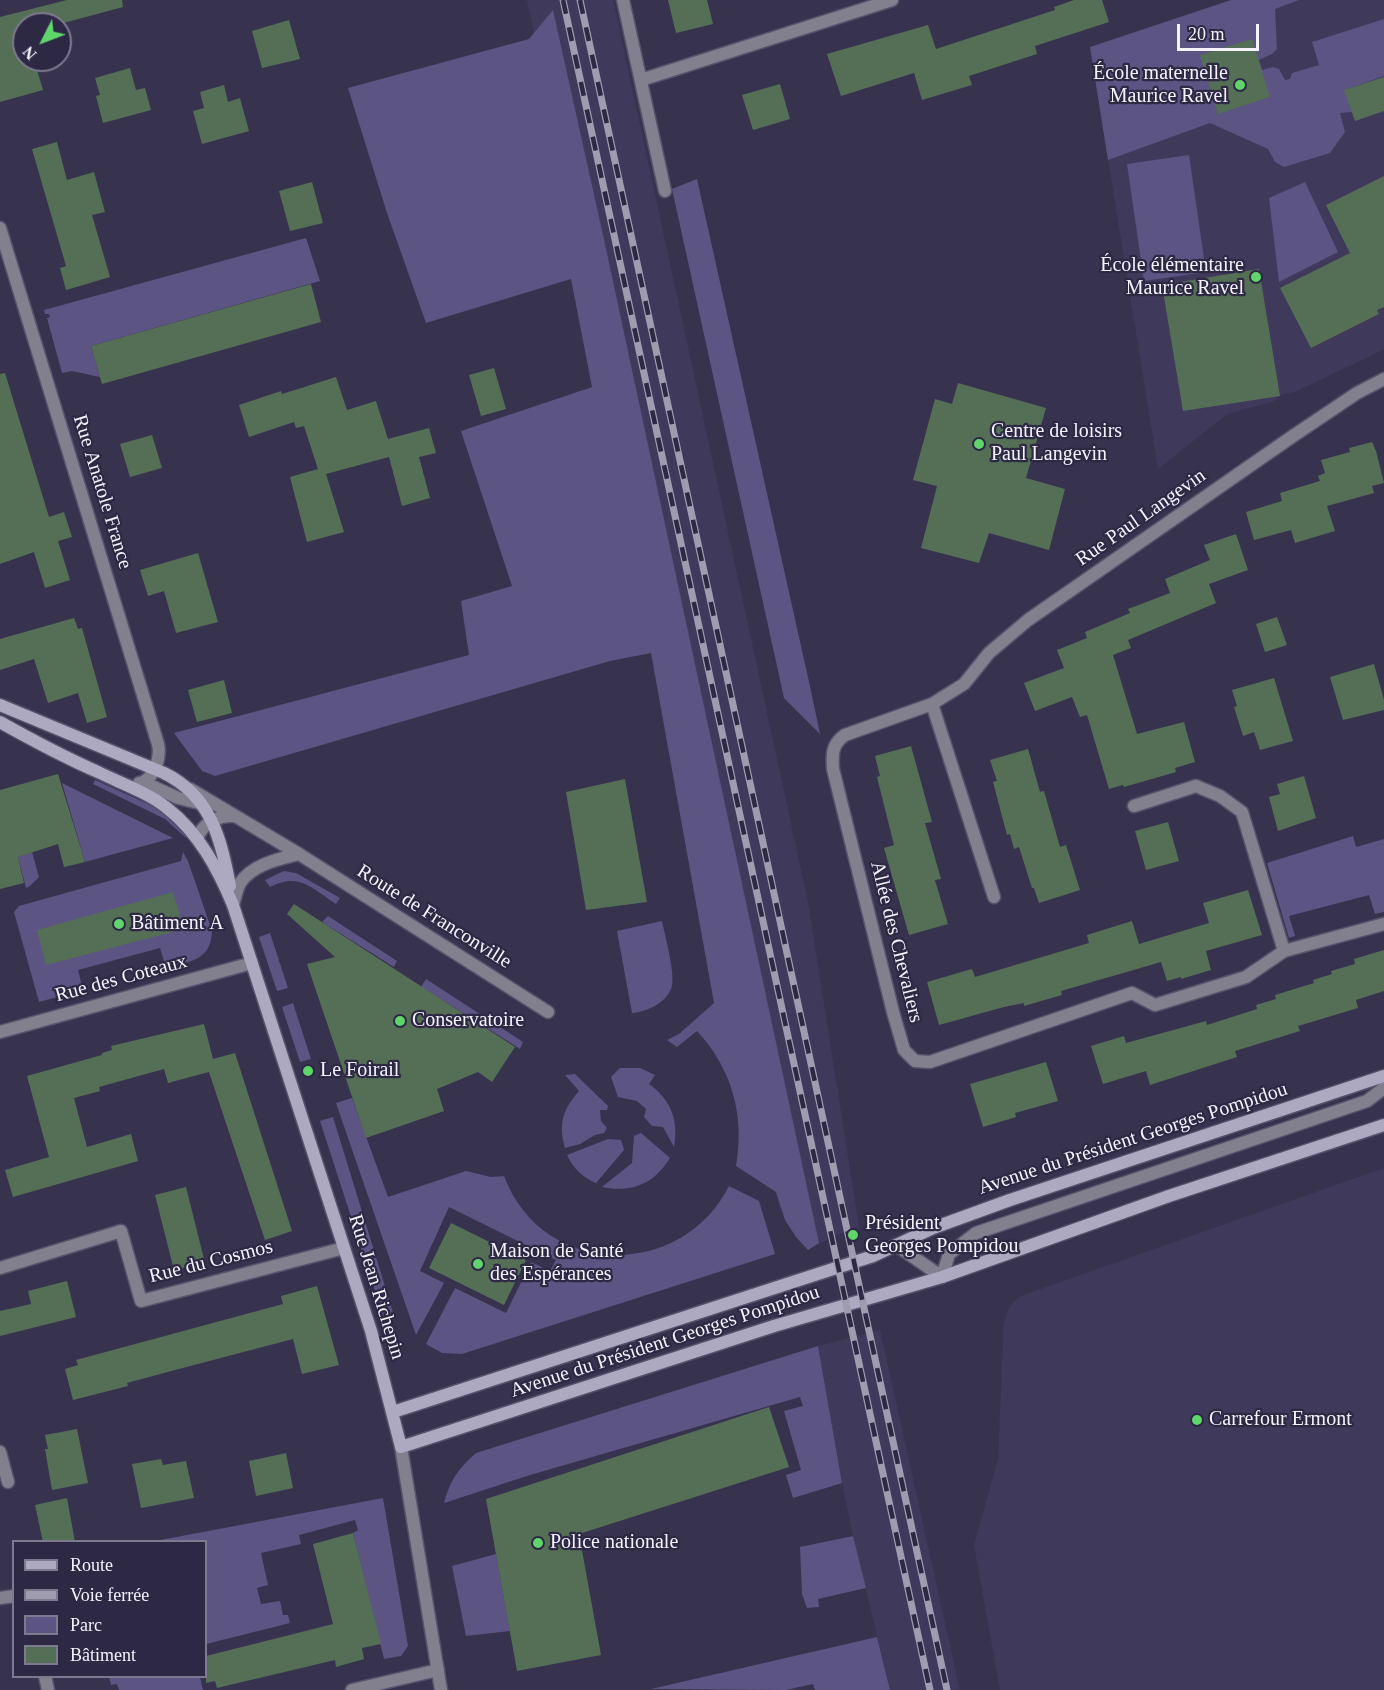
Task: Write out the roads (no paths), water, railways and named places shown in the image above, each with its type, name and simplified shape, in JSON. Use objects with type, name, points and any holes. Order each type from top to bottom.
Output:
[{"type":"main road","name":"Route de Franconville","points":[[0,705],[176,779],[186,786]]},
{"type":"main road","points":[[0,722],[40,745],[126,786]]},
{"type":"main road","name":"Rue Jean Richepin","points":[[126,786],[158,801],[176,815],[206,851],[233,905],[371,1331],[401,1447]]},
{"type":"main road","name":"Rue Jean Richepin","points":[[186,786],[203,804],[211,822],[225,864],[233,905]]},
{"type":"main road","name":"Avenue du Président Georges Pompidou","points":[[393,1412],[852,1263],[933,1228],[1010,1200],[1384,1076]]},
{"type":"main road","name":"Avenue du Président Georges Pompidou","points":[[401,1447],[774,1326],[942,1277],[1169,1196],[1384,1125]]},
{"type":"street","points":[[623,0],[665,191]]},
{"type":"street","points":[[641,80],[892,0]]},
{"type":"street","name":"Rue Anatole France","points":[[0,228],[158,744],[154,770]]},
{"type":"street","name":"Rue Paul Langevin","points":[[932,704],[964,684],[989,653],[1028,620],[1293,436],[1357,393],[1384,379]]},
{"type":"street","points":[[932,704],[994,897]]},
{"type":"street","name":"Allée des Chevaliers","points":[[932,704],[845,735],[834,746],[832,754],[833,769],[893,1012],[904,1050],[915,1061],[930,1062],[1132,993],[1155,1005],[1246,977],[1284,951],[1384,924]]},
{"type":"street","points":[[126,786],[150,779],[154,770]]},
{"type":"street","name":"Route de Franconville","points":[[143,782],[178,798],[218,806]]},
{"type":"street","name":"Route de Franconville","points":[[186,786],[299,854],[548,1012]]},
{"type":"street","points":[[1134,806],[1196,786],[1220,796],[1242,812],[1284,951]]},
{"type":"street","points":[[197,839],[201,830],[211,822],[225,816],[236,816]]},
{"type":"street","points":[[233,905],[240,883],[253,871],[272,860],[299,854]]},
{"type":"street","name":"Rue des Coteaux","points":[[0,1032],[252,963]]},
{"type":"street","name":"Avenue du Président Georges Pompidou","points":[[942,1277],[949,1254],[976,1233],[1367,1101],[1384,1088]]},
{"type":"street","name":"Rue du Cosmos","points":[[0,1268],[121,1231],[141,1301],[344,1248]]},
{"type":"street","points":[[896,1245],[942,1277]]},
{"type":"street","name":"Rue Jean Richepin","points":[[401,1447],[441,1690]]},
{"type":"street","points":[[0,1452],[8,1482]]},
{"type":"street","points":[[352,1690],[438,1670]]},
{"type":"railway","points":[[563,0],[930,1690]]},
{"type":"railway","points":[[580,0],[947,1690]]},
{"type":"place","name":"École maternelle Maurice Ravel","points":[[1240,85]]},
{"type":"place","name":"École élémentaire Maurice Ravel","points":[[1256,277]]},
{"type":"place","name":"Centre de loisirs Paul Langevin","points":[[979,444]]},
{"type":"place","name":"Bâtiment A","points":[[119,924]]},
{"type":"place","name":"Conservatoire","points":[[400,1021]]},
{"type":"place","name":"Le Foirail","points":[[308,1071]]},
{"type":"place","name":"Président Georges Pompidou","points":[[853,1235]]},
{"type":"place","name":"Maison de Santé des Espérances","points":[[478,1264]]},
{"type":"place","name":"Carrefour Ermont","points":[[1197,1420]]},
{"type":"place","name":"Police nationale","points":[[538,1543]]}]
